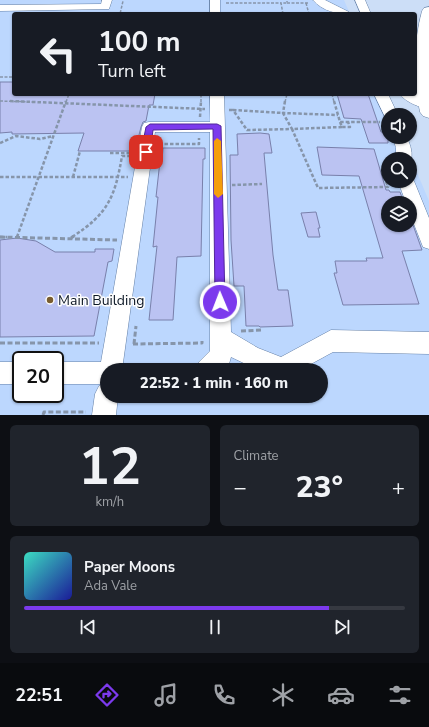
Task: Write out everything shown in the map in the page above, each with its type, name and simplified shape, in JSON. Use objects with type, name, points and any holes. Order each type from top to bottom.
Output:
[{"type":"main road","points":[[428,108],[422,83],[424,28],[429,11]]},
{"type":"street","points":[[0,8],[105,7],[107,0]]},
{"type":"street","points":[[215,0],[215,12]]},
{"type":"street","points":[[360,0],[365,12]]},
{"type":"street","points":[[315,2],[322,3],[341,12]]},
{"type":"street","points":[[381,96],[384,108]]},
{"type":"street","points":[[410,96],[428,108]]},
{"type":"street","points":[[213,102],[209,125],[221,335],[221,356],[214,363]]},
{"type":"street","points":[[112,363],[150,127],[209,125]]},
{"type":"street","points":[[409,188],[429,241]]},
{"type":"street","points":[[221,335],[234,347],[259,361],[282,368],[330,341],[429,343]]},
{"type":"street","points":[[0,373],[12,373]]},
{"type":"street","points":[[64,373],[100,373]]},
{"type":"path","points":[[120,12],[123,1]]},
{"type":"path","points":[[226,3],[315,2]]},
{"type":"path","points":[[281,3],[283,12]]},
{"type":"path","points":[[306,3],[308,12]]},
{"type":"path","points":[[0,77],[12,77]]},
{"type":"path","points":[[17,237],[68,96]]},
{"type":"path","points":[[201,96],[200,109],[209,125]]},
{"type":"path","points":[[287,96],[283,113],[292,129],[318,188],[381,187]]},
{"type":"path","points":[[333,96],[342,127]]},
{"type":"path","points":[[0,101],[200,109],[213,102]]},
{"type":"path","points":[[228,110],[338,115]]},
{"type":"path","points":[[234,110],[247,130],[350,127],[348,122]]},
{"type":"path","points":[[340,122],[381,119]]},
{"type":"path","points":[[157,144],[199,144],[200,135]]},
{"type":"path","points":[[0,143],[16,136],[40,139],[54,136]]},
{"type":"path","points":[[73,177],[80,151]]},
{"type":"path","points":[[71,238],[92,224],[104,211],[114,194],[122,156],[136,156],[137,153],[110,153]]},
{"type":"path","points":[[0,177],[130,177]]},
{"type":"path","points":[[228,185],[262,184]]},
{"type":"path","points":[[0,237],[124,240]]},
{"type":"path","points":[[129,344],[202,343],[221,335],[262,330]]},
{"type":"path","points":[[0,343],[104,343]]},
{"type":"path","points":[[44,415],[44,412],[89,412],[100,405]]},
{"type":"shaded area","points":[[0,0],[344,0],[349,12],[12,12],[12,96],[384,96],[387,108],[381,108],[381,144],[405,144],[408,152],[381,152],[381,188],[417,188],[417,173],[429,201],[429,415],[0,415]]},
{"type":"building","points":[[0,82],[12,82],[12,96],[155,96],[153,105],[149,105],[146,121],[143,122],[141,127],[135,151],[78,151],[84,133],[0,133]]},
{"type":"building","points":[[338,96],[369,96],[381,132],[381,143],[369,143],[361,119],[344,118]]},
{"type":"building","points":[[237,134],[269,134],[272,153],[264,153],[273,255],[278,290],[288,290],[293,326],[246,326],[244,286],[234,286],[231,240],[230,155],[238,155]]},
{"type":"building","points":[[317,147],[374,149],[381,173],[381,188],[385,188],[390,192],[400,192],[401,196],[381,196],[381,232],[416,232],[422,250],[402,251],[419,304],[343,305],[334,273],[337,273],[335,261],[367,261],[366,258],[383,258],[359,176],[322,175]]},
{"type":"building","points":[[163,148],[205,148],[205,159],[203,159],[201,256],[177,257],[173,320],[149,320],[157,246],[153,247],[158,197],[156,197]]},
{"type":"building","points":[[316,212],[320,228],[318,228],[320,237],[308,237],[301,213]]},
{"type":"building","name":"Main Building","points":[[17,238],[36,241],[55,252],[95,252],[95,249],[114,249],[112,261],[108,262],[94,336],[0,337],[0,240]]},
{"type":"slow traffic","points":[[217,141],[218,194]]},
{"type":"place","name":"Main Building","points":[[50,300]]},
{"type":"route","points":[[146,152],[150,127],[217,126],[220,302]]}]
